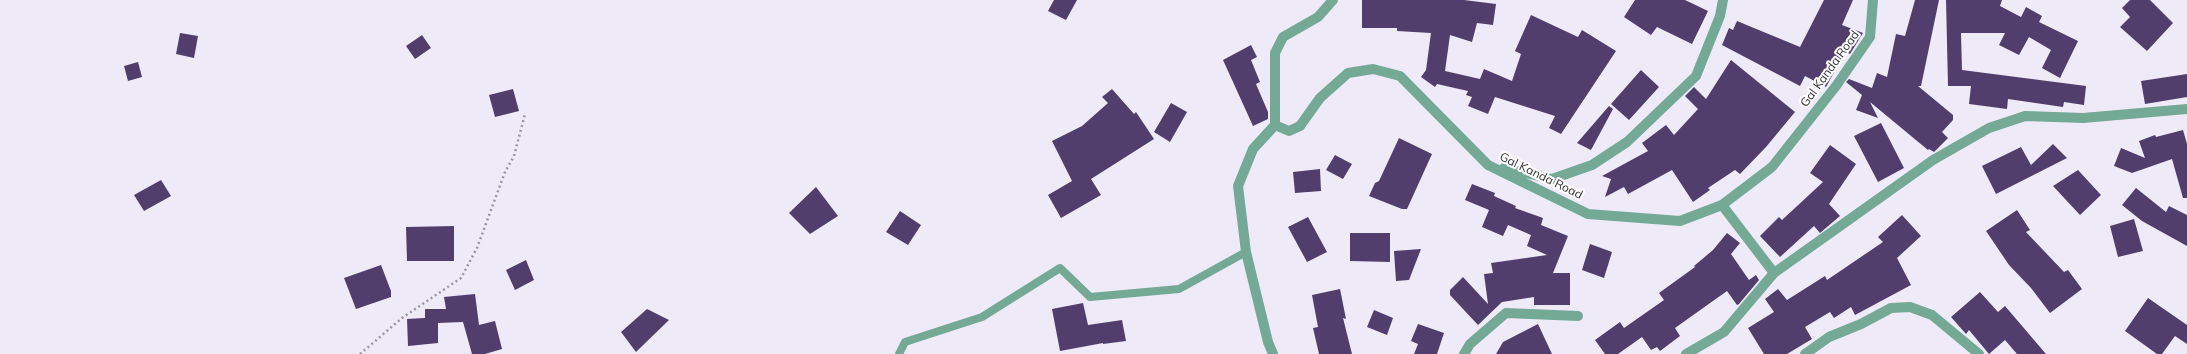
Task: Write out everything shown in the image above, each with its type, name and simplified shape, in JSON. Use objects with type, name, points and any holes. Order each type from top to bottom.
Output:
[{"type":"street","points":[[1273,354],[1268,342],[1246,252],[1238,186],[1253,149],[1275,125],[1275,53],[1284,38],[1318,17],[1333,0]]},
{"type":"street","points":[[1488,165],[1552,179],[1592,165],[1627,142],[1696,76],[1720,16],[1723,0]]},
{"type":"street","name":"Gal Kanda Road","points":[[1275,125],[1289,131],[1300,126],[1320,98],[1348,73],[1373,69],[1400,76],[1488,165],[1588,214],[1680,221],[1722,205],[1772,167],[1853,62],[1870,37],[1873,0]]},
{"type":"street","points":[[1686,354],[1724,332],[1774,273],[1933,160],[1989,128],[2025,116],[2083,118],[2187,109]]},
{"type":"street","points":[[1722,205],[1774,273]]},
{"type":"street","points":[[1805,354],[1829,337],[1861,324],[1891,308],[1910,307],[1932,315],[1979,354]]},
{"type":"street","points":[[1464,354],[1470,344],[1506,313],[1578,316]]},
{"type":"lane","points":[[899,354],[905,342],[982,317],[1060,268],[1090,297],[1179,289],[1246,252]]},
{"type":"path","points":[[360,354],[402,318],[461,278],[477,248],[505,172],[514,156],[525,114]]},
{"type":"building","points":[[1054,0],[1077,0],[1066,20],[1048,11]]},
{"type":"building","points":[[1362,0],[1464,0],[1496,4],[1493,25],[1477,23],[1472,42],[1450,35],[1445,71],[1480,79],[1484,69],[1512,81],[1521,54],[1515,51],[1531,15],[1578,37],[1582,30],[1616,51],[1561,134],[1549,128],[1555,116],[1495,97],[1488,114],[1468,106],[1472,97],[1466,95],[1468,91],[1437,84],[1435,87],[1421,77],[1426,70],[1431,33],[1397,31],[1397,28],[1362,28]]},
{"type":"building","points":[[1635,0],[1685,0],[1708,11],[1692,44],[1657,27],[1651,35],[1624,17]]},
{"type":"building","points":[[1824,0],[1853,0],[1842,25],[1863,33],[1850,54],[1845,52],[1826,87],[1805,76],[1800,86],[1722,45],[1729,28],[1733,30],[1737,21],[1800,47]]},
{"type":"building","points":[[1915,0],[1939,0],[1921,86],[1918,86],[1953,115],[1953,120],[1942,132],[1948,138],[1934,152],[1929,149],[1928,150],[1870,102],[1878,118],[1856,110],[1862,95],[1846,82],[1849,79],[1872,88],[1877,73],[1887,77],[1896,34],[1905,36]]},
{"type":"building","points":[[1946,0],[2002,0],[2000,6],[2021,17],[2026,7],[2042,16],[2039,22],[2078,41],[2060,78],[2042,68],[2051,50],[2029,37],[2019,55],[1999,45],[2005,33],[1961,33],[1962,70],[2086,86],[2084,105],[2064,102],[2063,107],[2008,99],[2007,109],[1969,104],[1971,86],[1948,86]]},
{"type":"building","points":[[2130,0],[2150,0],[2173,23],[2147,51],[2120,27],[2130,17],[2122,8]]},
{"type":"building","points":[[180,33],[198,36],[194,58],[176,54]]},
{"type":"building","points":[[422,35],[431,48],[415,59],[406,46]]},
{"type":"building","points":[[1251,45],[1257,57],[1251,60],[1260,82],[1256,84],[1268,112],[1268,119],[1253,126],[1223,60]]},
{"type":"building","points":[[1731,60],[1795,112],[1766,147],[1740,174],[1735,170],[1708,188],[1710,190],[1693,202],[1672,170],[1628,194],[1624,187],[1605,197],[1611,179],[1602,176],[1648,151],[1642,143],[1666,125],[1674,135],[1698,109],[1685,96],[1694,87],[1706,99]]},
{"type":"building","points":[[138,62],[142,77],[128,81],[124,66]]},
{"type":"building","points":[[1641,70],[1659,87],[1629,120],[1611,104]]},
{"type":"building","points":[[2187,74],[2187,97],[2145,104],[2141,81]]},
{"type":"building","points":[[513,89],[519,111],[495,117],[489,95]]},
{"type":"building","points":[[1112,89],[1134,114],[1136,112],[1154,139],[1091,179],[1101,195],[1061,218],[1048,195],[1072,181],[1052,141],[1082,126],[1108,103],[1102,97]]},
{"type":"building","points":[[1171,103],[1187,112],[1170,142],[1154,132]]},
{"type":"building","points":[[1609,106],[1613,109],[1591,150],[1577,143]]},
{"type":"building","points":[[1881,123],[1904,168],[1878,182],[1854,136]]},
{"type":"building","points":[[2183,130],[2187,144],[2187,198],[2183,198],[2172,159],[2132,173],[2114,166],[2121,148],[2145,158],[2139,141],[2155,135],[2156,137]]},
{"type":"building","points":[[1399,138],[1432,154],[1407,209],[1402,209],[1369,196],[1375,183],[1379,181]]},
{"type":"building","points":[[2053,144],[2067,158],[1996,194],[1982,166],[2021,147],[2031,165]]},
{"type":"building","points":[[1830,145],[1856,164],[1829,204],[1840,216],[1820,233],[1814,226],[1780,257],[1760,236],[1779,217],[1782,220],[1823,182],[1810,173]]},
{"type":"building","points":[[1335,155],[1352,164],[1343,179],[1326,170]]},
{"type":"building","points":[[1320,169],[1321,191],[1295,193],[1293,172]]},
{"type":"building","points":[[2078,170],[2101,195],[2080,215],[2053,186]]},
{"type":"building","points":[[161,180],[171,196],[144,211],[134,195]]},
{"type":"building","points":[[1472,184],[1495,193],[1494,196],[1516,206],[1515,208],[1543,218],[1541,225],[1568,236],[1553,273],[1570,273],[1570,305],[1534,305],[1534,297],[1502,302],[1478,325],[1450,295],[1450,290],[1463,277],[1488,304],[1484,274],[1493,273],[1491,263],[1547,255],[1527,246],[1531,235],[1508,225],[1503,236],[1482,227],[1489,210],[1465,200]]},
{"type":"building","points":[[816,187],[838,216],[810,234],[789,213]]},
{"type":"building","points":[[2136,188],[2166,212],[2169,206],[2187,215],[2187,246],[2142,221],[2122,205]]},
{"type":"building","points":[[2017,210],[2030,230],[2026,232],[2064,272],[2068,270],[2082,289],[2050,313],[2031,288],[2009,265],[1986,231]]},
{"type":"building","points":[[900,211],[921,225],[908,245],[886,232]]},
{"type":"building","points":[[1902,215],[1921,236],[1897,258],[1911,285],[1855,315],[1851,307],[1834,318],[1830,312],[1805,327],[1812,339],[1787,354],[1764,354],[1748,328],[1774,312],[1765,299],[1778,289],[1787,300],[1825,276],[1827,280],[1883,242],[1878,237]]},
{"type":"building","points":[[1308,217],[1327,252],[1307,262],[1288,227]]},
{"type":"building","points":[[2134,219],[2143,251],[2118,257],[2110,226]]},
{"type":"building","points":[[454,226],[454,261],[407,261],[406,227]]},
{"type":"building","points":[[1350,233],[1390,233],[1390,262],[1350,261]]},
{"type":"building","points":[[1727,233],[1740,243],[1731,254],[1749,280],[1756,275],[1759,280],[1739,304],[1737,305],[1727,291],[1675,328],[1680,336],[1660,351],[1657,347],[1651,350],[1642,337],[1618,354],[1605,354],[1595,340],[1620,322],[1624,328],[1664,300],[1659,293],[1695,267],[1694,266],[1713,250]]},
{"type":"building","points":[[1590,244],[1612,252],[1604,278],[1582,270]]},
{"type":"building","points":[[1421,249],[1409,280],[1396,281],[1394,251]]},
{"type":"building","points":[[526,260],[534,280],[515,290],[506,270]]},
{"type":"building","points":[[381,265],[391,291],[391,297],[356,309],[344,278]]},
{"type":"building","points":[[1340,289],[1346,319],[1343,318],[1352,354],[1319,354],[1313,328],[1318,327],[1312,295]]},
{"type":"building","points":[[1980,292],[1998,312],[2005,306],[2046,354],[2017,354],[2005,340],[1989,354],[1969,330],[1966,334],[1951,317]]},
{"type":"building","points":[[475,294],[479,325],[495,321],[502,349],[485,354],[472,354],[463,322],[438,323],[438,343],[408,346],[407,319],[425,318],[425,309],[446,309],[444,297]]},
{"type":"building","points":[[2148,298],[2187,325],[2187,344],[2175,336],[2162,354],[2157,354],[2125,331]]},
{"type":"building","points":[[1083,303],[1088,325],[1122,320],[1126,341],[1103,343],[1060,351],[1052,309]]},
{"type":"building","points":[[647,309],[669,320],[636,352],[621,332]]},
{"type":"building","points":[[1374,310],[1393,318],[1387,335],[1367,327]]},
{"type":"building","points":[[1418,324],[1444,333],[1437,354],[1414,354],[1418,344],[1411,341]]},
{"type":"building","points":[[1538,324],[1552,354],[1496,354],[1503,342]]}]
